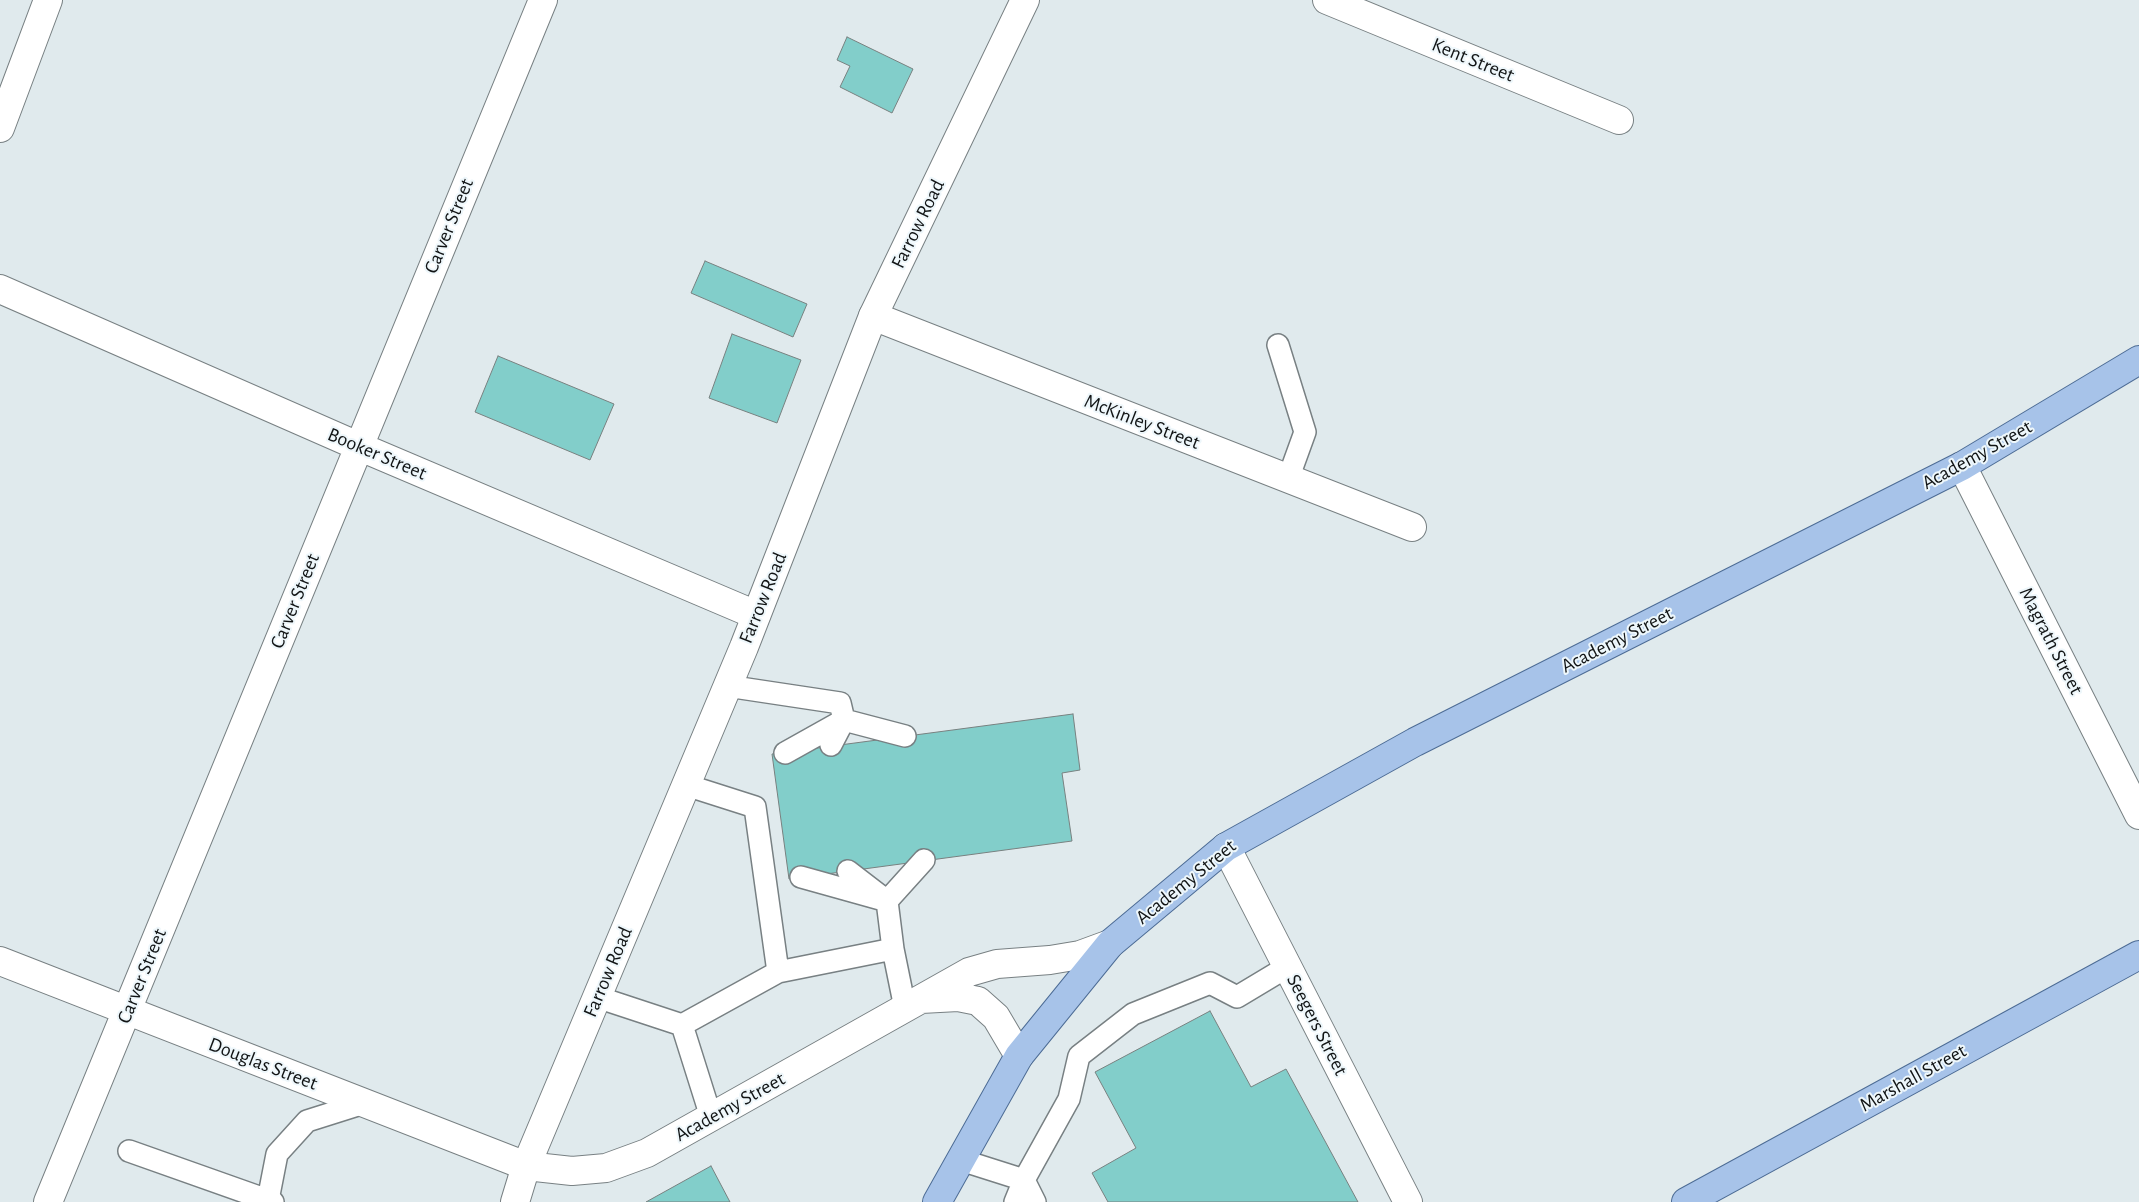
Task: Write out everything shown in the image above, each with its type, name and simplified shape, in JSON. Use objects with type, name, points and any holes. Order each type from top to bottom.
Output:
[{"type":"main road","name":"Academy Street","points":[[937,1202],[1019,1056],[1110,944],[1226,847],[1415,742],[1962,466],[2139,360]]},
{"type":"main road","name":"Marshall Street","points":[[1686,1202],[2139,955]]},
{"type":"street","points":[[0,128],[48,0]]},
{"type":"street","name":"Carver Street","points":[[48,1202],[128,1012],[358,446],[543,0]]},
{"type":"street","name":"Farrow Road","points":[[514,1202],[526,1166],[756,615],[873,316],[1025,0]]},
{"type":"street","name":"Kent Street","points":[[1327,0],[1619,120]]},
{"type":"street","name":"Booker Street","points":[[0,289],[358,446],[756,615]]},
{"type":"street","name":"McKinley Street","points":[[873,316],[1412,527]]},
{"type":"street","name":"Magrath Street","points":[[1962,466],[2139,815]]},
{"type":"street","name":"Seegers Street","points":[[1226,847],[1408,1202]]},
{"type":"street","name":"Academy Street","points":[[526,1166],[572,1171],[606,1168],[647,1153],[969,972],[997,964],[1050,960],[1080,955],[1110,944]]},
{"type":"street","name":"Douglas Street","points":[[0,961],[526,1166]]},
{"type":"street","name":"Academy Street","points":[[913,1004],[958,997],[978,1001],[996,1017],[1019,1056]]},
{"type":"lane","points":[[1278,345],[1305,432],[1288,479]]},
{"type":"lane","points":[[727,686],[840,703],[844,720],[831,745]]},
{"type":"lane","points":[[785,753],[844,720],[905,736]]},
{"type":"lane","points":[[686,785],[755,807],[778,972]]},
{"type":"lane","points":[[887,901],[924,860]]},
{"type":"lane","points":[[848,871],[887,901],[893,949],[913,1004]]},
{"type":"lane","points":[[801,877],[887,901]]},
{"type":"lane","points":[[597,997],[682,1025],[778,972],[893,949]]},
{"type":"lane","points":[[1015,1202],[1024,1180],[1069,1099],[1079,1056],[1133,1014],[1210,983],[1237,997],[1287,966]]},
{"type":"lane","points":[[682,1025],[711,1117]]},
{"type":"lane","points":[[128,1151],[270,1201],[277,1154],[307,1121],[364,1103]]},
{"type":"lane","points":[[961,1160],[1024,1180],[1035,1202]]},
{"type":"building","points":[[847,37],[913,69],[892,113],[840,87],[850,66],[837,60]]},
{"type":"building","points":[[705,261],[807,304],[793,337],[691,293]]},
{"type":"building","points":[[732,334],[801,360],[777,423],[709,398]]},
{"type":"building","points":[[498,356],[614,404],[590,460],[475,412]]},
{"type":"building","points":[[1073,714],[1080,770],[1062,773],[1072,841],[789,879],[772,754]]},
{"type":"building","points":[[1210,1011],[1251,1087],[1286,1069],[1358,1202],[1108,1202],[1092,1173],[1136,1148],[1095,1072]]},
{"type":"building","points":[[711,1166],[730,1202],[646,1202]]}]
